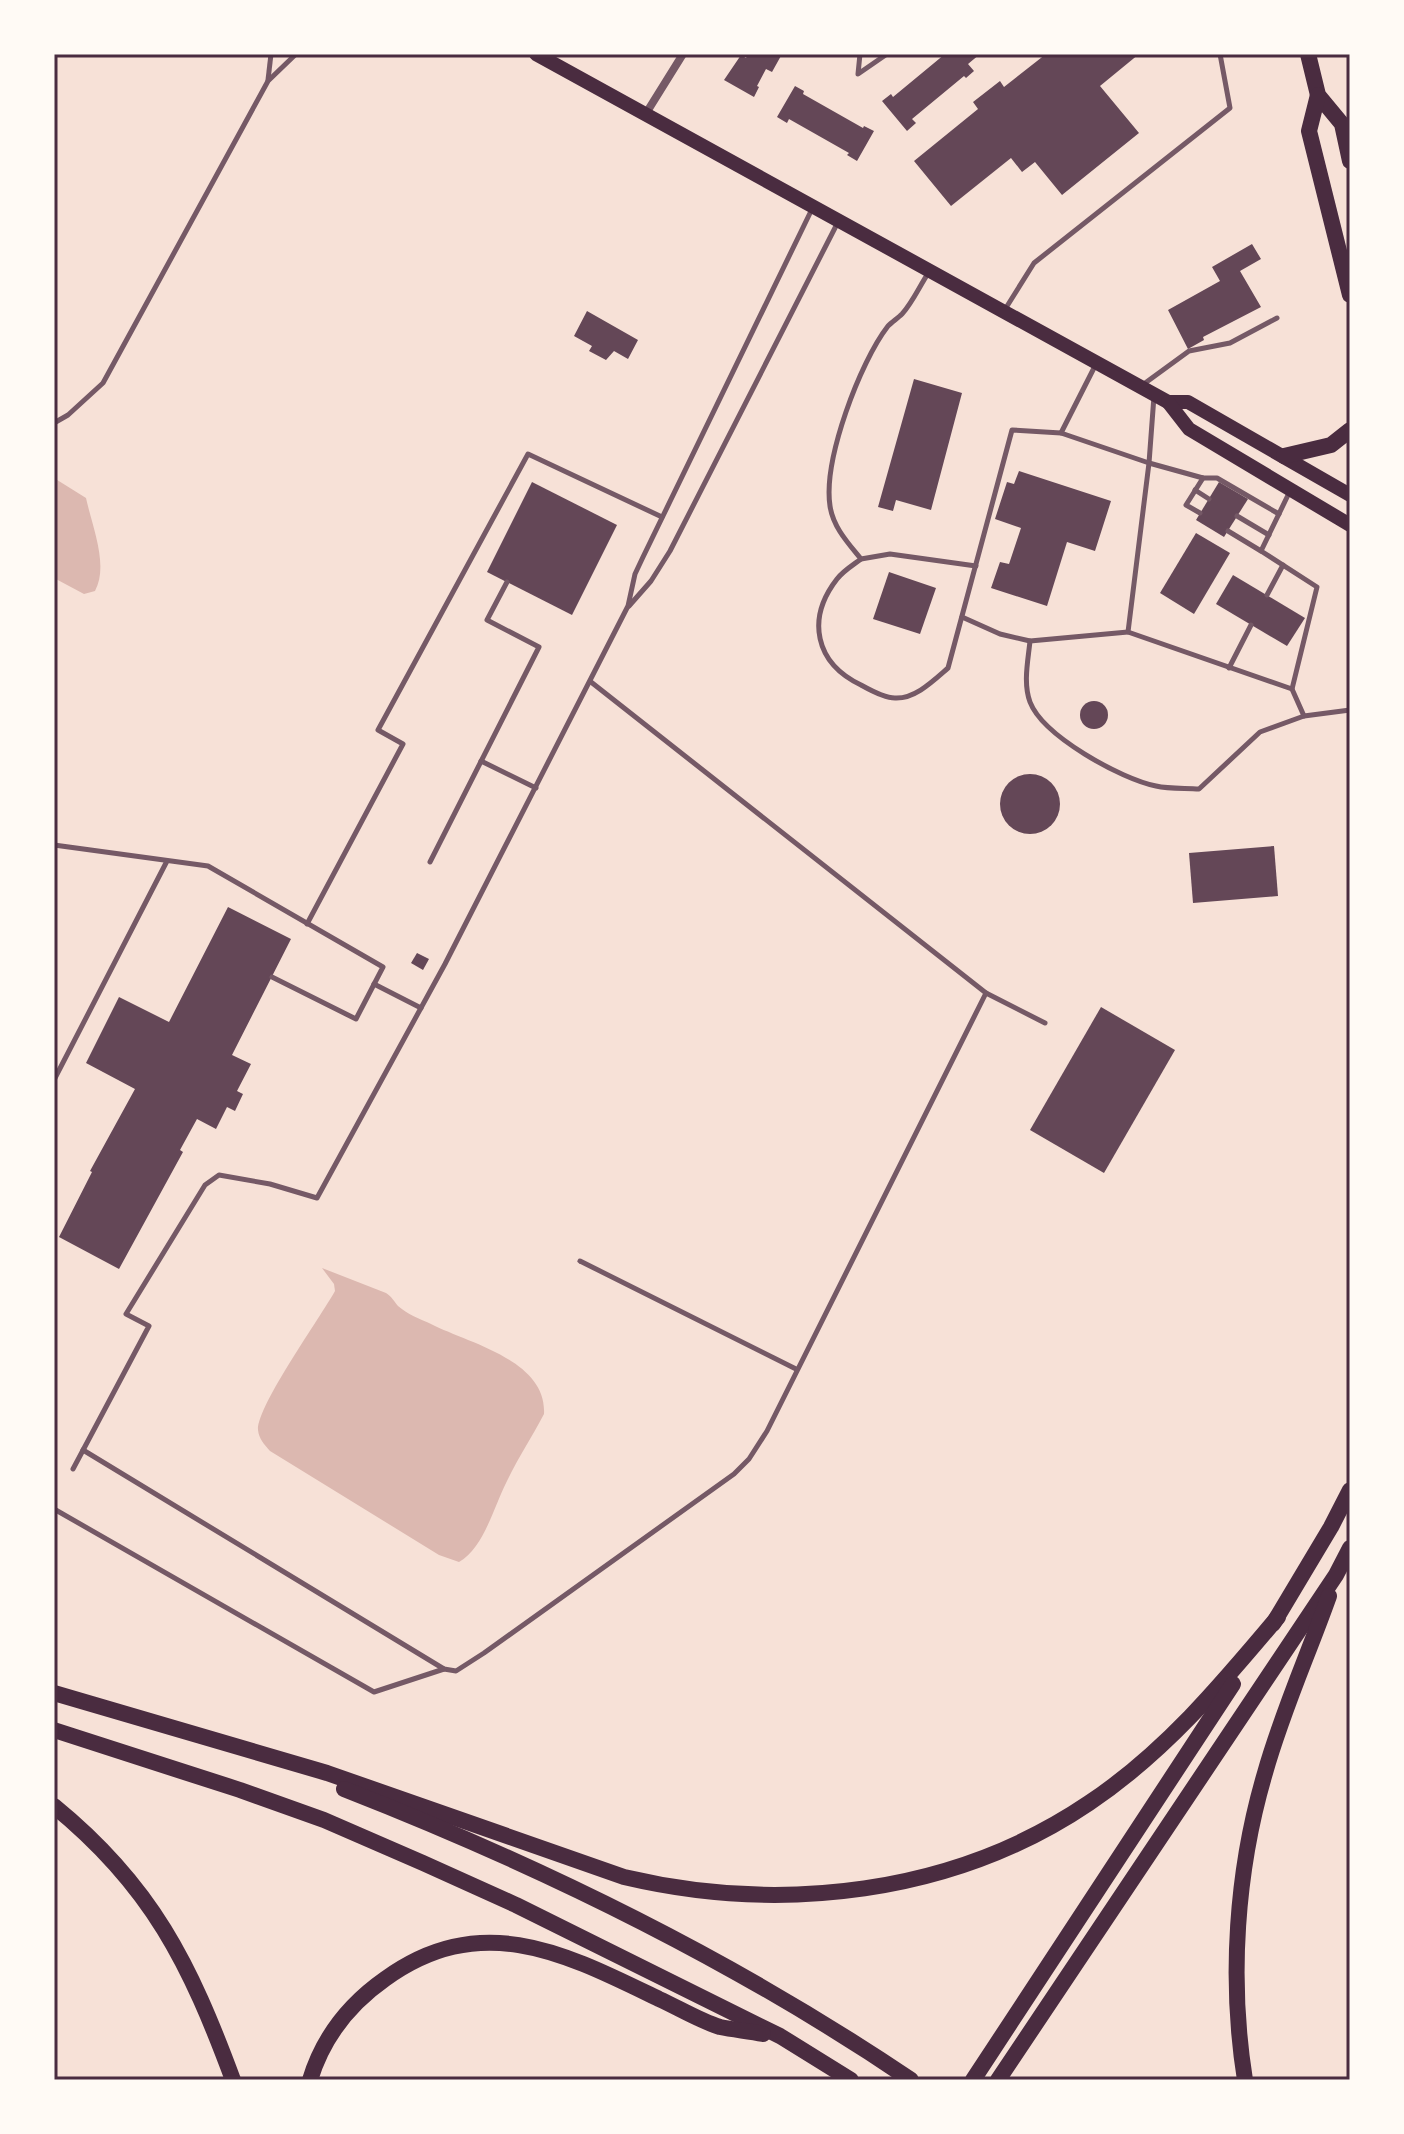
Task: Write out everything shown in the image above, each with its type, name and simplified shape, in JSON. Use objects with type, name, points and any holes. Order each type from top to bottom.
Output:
[{"type":"highway","points":[[1308,54],[1318,95],[1342,124],[1347,136],[1350,161]]},
{"type":"highway","points":[[1318,95],[1309,131],[1350,295]]},
{"type":"highway","points":[[1284,456],[1331,445],[1350,430]]},
{"type":"highway","points":[[973,2080],[1278,1617],[1350,1490]]},
{"type":"highway","points":[[998,2080],[1336,1575],[1350,1548]]},
{"type":"highway","points":[[1245,2080],[1238,2019],[1237,1946],[1248,1842],[1256,1803],[1277,1735],[1336,1575]]},
{"type":"highway","points":[[54,1693],[391,1794],[589,1867],[667,1887],[770,1896],[864,1890],[914,1880],[990,1855],[1036,1834],[1090,1803],[1147,1758],[1200,1709],[1278,1617]]},
{"type":"highway","points":[[54,1730],[225,1784],[324,1820],[516,1905],[780,2036],[851,2080]]},
{"type":"highway","points":[[244,1750],[441,1827],[543,1874],[700,1954],[796,2008],[911,2080]]},
{"type":"highway","points":[[54,1806],[87,1832],[120,1867],[152,1909],[185,1963],[233,2080]]},
{"type":"highway","points":[[310,2080],[325,2044],[352,2005],[408,1963],[466,1944],[523,1945],[550,1950],[719,2026],[780,2036]]},
{"type":"main road","points":[[536,54],[1154,395],[1189,429],[1350,525]]},
{"type":"main road","points":[[1154,395],[1188,402],[1350,495]]},
{"type":"street","points":[[645,115],[683,54]]},
{"type":"lane","points":[[268,81],[271,54]]},
{"type":"lane","points":[[54,423],[68,415],[103,383],[268,81],[296,54]]},
{"type":"lane","points":[[860,54],[858,74],[887,54]]},
{"type":"lane","points":[[1003,312],[1034,263],[1230,108],[1220,54]]},
{"type":"lane","points":[[73,1469],[149,1326],[126,1314],[205,1185],[219,1175],[270,1184],[317,1198],[421,1008],[591,682],[628,606],[635,574],[813,208]]},
{"type":"lane","points":[[628,606],[651,581],[670,551],[838,222]]},
{"type":"lane","points":[[861,559],[839,531],[830,508],[829,485],[834,458],[849,403],[870,356],[889,326],[904,312],[929,271]]},
{"type":"lane","points":[[1128,632],[1149,463],[1154,395],[1189,351],[1230,343],[1277,318]]},
{"type":"lane","points":[[1061,433],[1096,363]]},
{"type":"lane","points":[[976,566],[924,556],[890,554],[861,559],[839,576],[825,597],[818,616],[818,636],[828,659],[845,678],[896,699],[924,689],[948,668],[976,566],[1012,430],[1061,433],[1149,463],[1203,478],[1217,478],[1279,514]]},
{"type":"lane","points":[[307,924],[403,744],[378,730],[528,454],[662,517]]},
{"type":"lane","points":[[1200,513],[1186,505],[1203,478]]},
{"type":"lane","points":[[1261,551],[1291,489]]},
{"type":"lane","points":[[1195,490],[1209,499]]},
{"type":"lane","points":[[1237,516],[1269,535]]},
{"type":"lane","points":[[1228,531],[1317,587],[1292,689],[1304,716]]},
{"type":"lane","points":[[1267,595],[1283,565]]},
{"type":"lane","points":[[430,862],[539,647],[487,620],[507,582]]},
{"type":"lane","points":[[962,617],[1000,634],[1030,641],[1128,632],[1292,689]]},
{"type":"lane","points":[[1229,668],[1251,625]]},
{"type":"lane","points":[[1030,641],[1025,681],[1030,703],[1043,723],[1064,743],[1154,786],[1199,789],[1260,732],[1304,716],[1350,710]]},
{"type":"lane","points":[[591,682],[986,993],[1045,1023]]},
{"type":"lane","points":[[481,761],[536,788]]},
{"type":"lane","points":[[54,845],[208,866],[383,967],[356,1019],[272,977]]},
{"type":"lane","points":[[54,1080],[167,861]]},
{"type":"lane","points":[[374,984],[421,1008]]},
{"type":"lane","points":[[83,1450],[444,1669],[456,1671],[734,1474],[749,1459],[767,1431],[986,993]]},
{"type":"lane","points":[[580,1261],[796,1369]]},
{"type":"lane","points":[[54,1509],[374,1692],[444,1669]]},
{"type":"shaded area","points":[[54,478],[86,498],[100,558],[99,581],[95,591],[84,594],[54,578]]},
{"type":"shaded area","points":[[322,1268],[386,1293],[409,1314],[502,1356],[533,1380],[542,1395],[544,1414],[511,1472],[482,1537],[468,1556],[459,1562],[439,1555],[270,1451],[261,1439],[258,1430],[260,1418],[268,1402],[335,1291],[334,1284]]},
{"type":"building","points":[[748,54],[782,54],[772,72],[766,69],[754,97],[724,80],[741,55],[746,58]]},
{"type":"building","points":[[945,54],[980,54],[968,64],[974,71],[912,119],[916,123],[907,131],[882,101],[891,94],[893,97]]},
{"type":"building","points":[[1046,54],[1139,54],[1100,86],[1139,133],[1062,195],[1035,162],[1022,172],[1011,158],[951,206],[914,161],[978,109],[973,102],[1000,81],[1004,87]]},
{"type":"building","points":[[795,86],[804,91],[803,94],[863,128],[874,131],[857,161],[847,155],[849,153],[789,119],[787,123],[777,117]]},
{"type":"building","points":[[1252,244],[1261,259],[1240,271],[1261,307],[1203,337],[1204,340],[1188,349],[1168,310],[1220,281],[1212,267]]},
{"type":"building","points":[[587,311],[638,340],[628,359],[614,351],[606,360],[589,351],[592,346],[574,336]]},
{"type":"building","points":[[914,379],[962,393],[931,510],[896,500],[893,511],[878,507]]},
{"type":"building","points":[[1019,471],[1111,501],[1095,551],[1067,542],[1047,606],[991,588],[1000,562],[1009,564],[1021,528],[995,519],[1007,482],[1014,484]]},
{"type":"building","points":[[532,482],[617,525],[572,615],[487,572]]},
{"type":"building","points":[[1219,482],[1248,499],[1224,537],[1196,520]]},
{"type":"building","points":[[1196,533],[1230,553],[1194,614],[1160,593]]},
{"type":"building","points":[[889,572],[936,588],[920,634],[873,619]]},
{"type":"building","points":[[1233,575],[1305,618],[1287,646],[1216,604]]},
{"type":"building","points":[[1094,701],[1104,705],[1108,715],[1104,725],[1094,729],[1084,725],[1080,715],[1084,705]]},
{"type":"building","points":[[1030,774],[1051,783],[1060,804],[1051,825],[1030,834],[1009,825],[1000,804],[1009,783]]},
{"type":"building","points":[[1274,846],[1278,896],[1193,903],[1189,853]]},
{"type":"building","points":[[228,907],[291,939],[232,1055],[251,1064],[237,1091],[243,1094],[235,1111],[227,1107],[216,1129],[197,1119],[180,1150],[183,1152],[119,1269],[59,1237],[90,1171],[135,1089],[86,1063],[119,997],[169,1022]]},
{"type":"building","points":[[417,953],[429,959],[423,970],[411,963]]},
{"type":"building","points":[[1101,1007],[1175,1050],[1104,1173],[1030,1130]]}]
